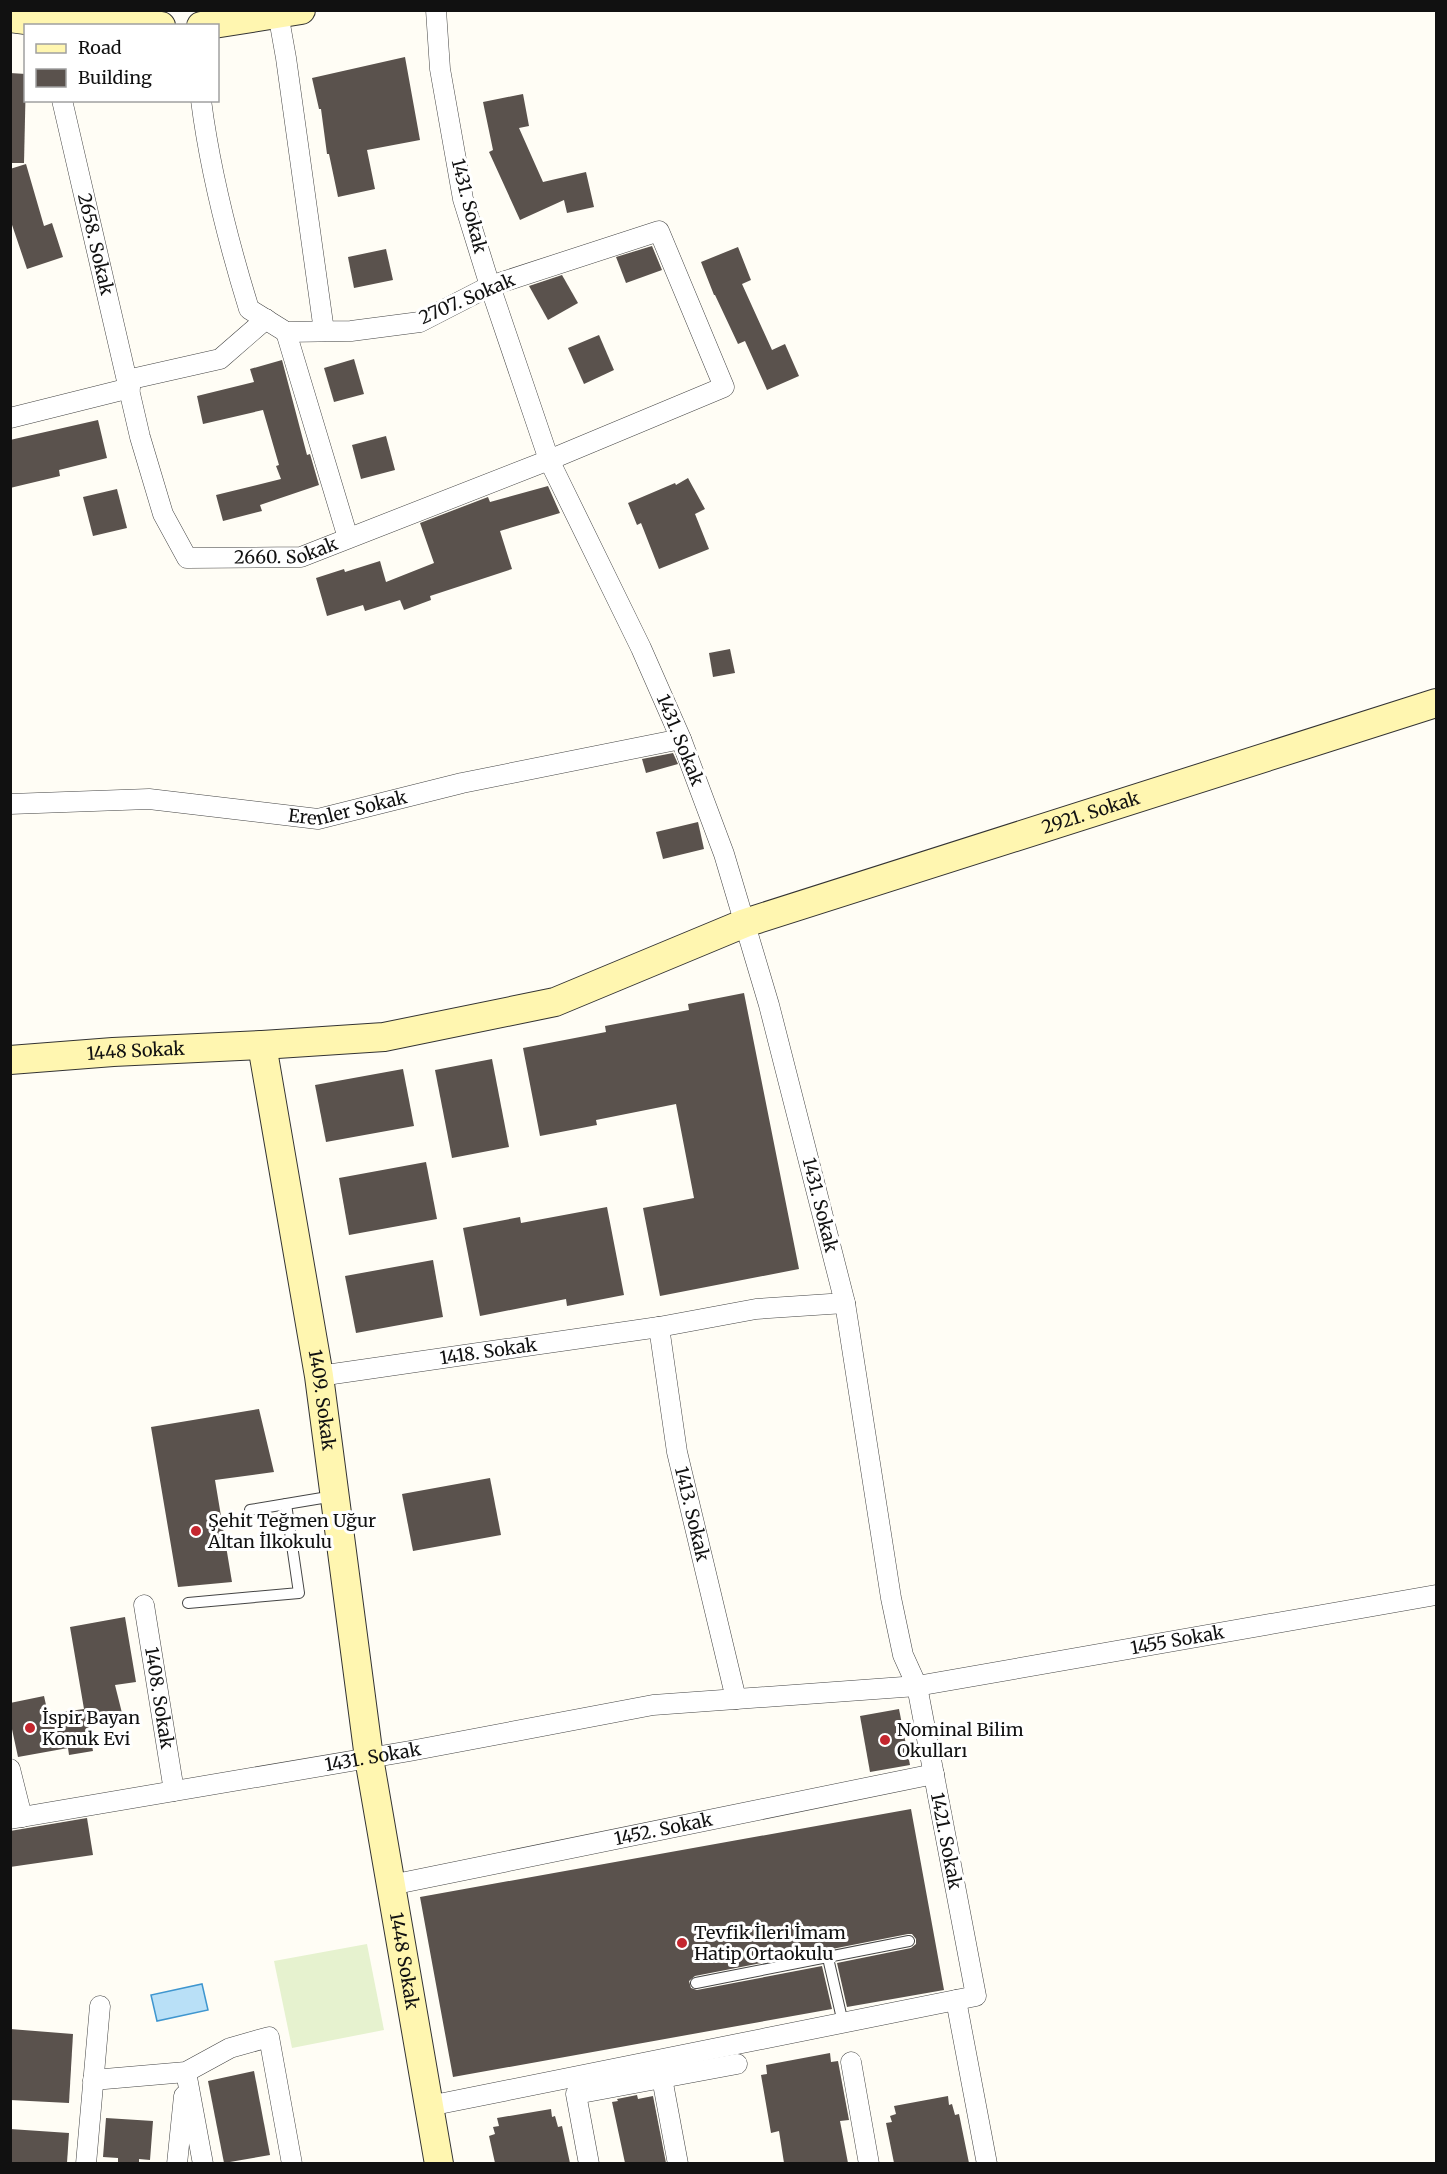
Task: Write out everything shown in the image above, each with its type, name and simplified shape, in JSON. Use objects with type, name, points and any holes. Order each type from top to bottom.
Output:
[{"type":"street","name":"1431. Sokak","points":[[436,10],[440,69],[463,199],[490,286],[549,460],[641,648],[681,739],[724,854],[769,1005],[845,1303],[891,1598],[903,1655],[917,1686]]},
{"type":"street","points":[[214,24],[290,12],[286,58],[324,331]]},
{"type":"street","points":[[10,18],[44,24]]},
{"type":"street","name":"2658. Sokak","points":[[62,102],[128,384]]},
{"type":"street","points":[[201,102],[204,127],[229,242],[245,298],[249,309],[286,332],[348,538]]},
{"type":"street","name":"2707. Sokak","points":[[286,332],[351,331],[420,322],[490,286],[659,231],[724,387]]},
{"type":"street","points":[[10,418],[220,359],[266,320]]},
{"type":"street","name":"2660. Sokak","points":[[128,384],[140,437],[163,514],[187,558],[301,557],[549,460],[724,387]]},
{"type":"street","name":"2921. Sokak","points":[[262,1045],[384,1036],[555,1002],[745,923],[1437,703]]},
{"type":"street","name":"Erenler Sokak","points":[[10,804],[148,799],[318,819],[462,783],[681,739]]},
{"type":"street","name":"1448 Sokak","points":[[10,1060],[113,1052],[262,1045]]},
{"type":"street","name":"1409. Sokak","points":[[262,1045],[319,1376],[369,1758]]},
{"type":"street","points":[[659,1327],[756,1309],[845,1303]]},
{"type":"street","name":"1418. Sokak","points":[[319,1376],[659,1327]]},
{"type":"street","name":"1413. Sokak","points":[[659,1327],[677,1452],[736,1699]]},
{"type":"street","name":"1455 Sokak","points":[[736,1699],[917,1686],[1437,1595]]},
{"type":"street","name":"1408. Sokak","points":[[144,1605],[174,1791]]},
{"type":"street","name":"1421. Sokak","points":[[917,1686],[976,1996],[956,2000]]},
{"type":"street","name":"1431. Sokak","points":[[16,1818],[369,1758],[653,1705],[736,1699]]},
{"type":"street","name":"1448 Sokak","points":[[369,1758],[439,2163]]},
{"type":"street","points":[[10,1769],[16,1818]]},
{"type":"street","name":"1452. Sokak","points":[[391,1885],[934,1774]]},
{"type":"street","points":[[429,2106],[956,2000],[987,2163]]},
{"type":"street","points":[[86,2163],[100,2006]]},
{"type":"street","points":[[93,2080],[186,2072],[230,2048],[269,2037],[292,2163]]},
{"type":"street","points":[[851,2062],[869,2163]]},
{"type":"street","points":[[589,2163],[576,2094],[737,2064]]},
{"type":"street","points":[[177,2163],[186,2072]]},
{"type":"street","points":[[186,2072],[203,2163]]},
{"type":"street","points":[[662,2078],[678,2163]]},
{"type":"lane","points":[[250,1510],[335,1496]]},
{"type":"lane","points":[[188,1603],[299,1593],[286,1504]]},
{"type":"lane","points":[[696,1983],[909,1941]]},
{"type":"lane","points":[[828,1958],[843,2023]]},
{"type":"green space","points":[[367,1944],[384,2030],[292,2048],[274,1961]]},
{"type":"water","points":[[202,1984],[208,2010],[157,2021],[151,1995]]},
{"type":"building","points":[[405,57],[420,140],[367,150],[375,189],[338,197],[329,154],[327,154],[321,109],[319,109],[312,78]]},
{"type":"building","points":[[10,73],[24,74],[24,163],[10,163]]},
{"type":"building","points":[[523,94],[529,126],[519,128],[543,182],[586,172],[594,207],[567,213],[564,200],[520,220],[489,152],[493,150],[483,102]]},
{"type":"building","points":[[26,164],[44,226],[52,223],[63,257],[27,269],[10,219],[10,169]]},
{"type":"building","points":[[652,246],[662,270],[626,283],[616,257]]},
{"type":"building","points":[[738,247],[751,280],[742,284],[772,350],[785,344],[799,376],[767,390],[745,341],[738,344],[701,262]]},
{"type":"building","points":[[386,249],[393,280],[354,288],[348,257]]},
{"type":"building","points":[[562,275],[578,303],[548,320],[529,286]]},
{"type":"building","points":[[599,335],[614,370],[584,384],[568,348]]},
{"type":"building","points":[[354,359],[364,394],[334,402],[324,368]]},
{"type":"building","points":[[282,360],[307,455],[310,454],[319,485],[260,505],[262,511],[223,521],[216,495],[281,479],[276,466],[279,465],[263,410],[203,424],[197,396],[254,382],[250,369]]},
{"type":"building","points":[[98,420],[107,458],[59,470],[60,476],[10,488],[10,440]]},
{"type":"building","points":[[386,436],[395,470],[361,479],[352,445]]},
{"type":"building","points":[[688,478],[705,509],[695,514],[709,549],[659,569],[641,523],[637,525],[628,503],[675,483],[676,485]]},
{"type":"building","points":[[548,486],[560,513],[500,531],[512,569],[430,596],[431,600],[404,610],[400,600],[365,611],[363,605],[327,616],[316,578],[380,561],[386,582],[434,563],[420,523],[488,497],[490,502]]},
{"type":"building","points":[[117,489],[127,528],[93,536],[83,497]]},
{"type":"building","points":[[730,649],[735,673],[713,677],[709,653]]},
{"type":"building","points":[[673,753],[678,764],[646,773],[642,759]]},
{"type":"building","points":[[698,822],[704,849],[663,859],[656,832]]},
{"type":"building","points":[[744,993],[799,1269],[660,1296],[643,1208],[694,1198],[676,1104],[596,1120],[597,1125],[540,1136],[523,1048],[606,1032],[605,1026],[689,1010],[688,1004]]},
{"type":"building","points":[[492,1059],[509,1147],[452,1158],[435,1070]]},
{"type":"building","points":[[403,1069],[414,1126],[326,1142],[315,1085]]},
{"type":"building","points":[[426,1162],[437,1219],[349,1235],[339,1178]]},
{"type":"building","points":[[607,1207],[624,1295],[567,1306],[566,1299],[480,1316],[463,1228],[520,1217],[521,1223]]},
{"type":"building","points":[[433,1260],[443,1317],[356,1333],[345,1276]]},
{"type":"building","name":"Şehit Teğmen Uğur Altan İlkokulu","points":[[259,1409],[274,1472],[215,1480],[232,1582],[178,1587],[151,1427]]},
{"type":"building","points":[[490,1478],[501,1535],[413,1551],[402,1494]]},
{"type":"building","points":[[125,1617],[136,1682],[115,1685],[123,1717],[88,1725],[93,1751],[69,1755],[68,1748],[18,1757],[10,1720],[10,1703],[44,1696],[48,1714],[84,1709],[70,1627]]},
{"type":"building","name":"Nominal Bilim Okulları","points":[[899,1709],[910,1765],[870,1772],[860,1716]]},
{"type":"building","name":"Tevfik İleri İmam Hatip Ortaokulu","points":[[911,1809],[944,1990],[847,2007],[837,1963],[911,1948],[916,1944],[916,1939],[912,1934],[908,1934],[695,1976],[689,1981],[691,1988],[697,1990],[822,1966],[832,2009],[453,2077],[420,1897]]},
{"type":"building","points":[[87,1818],[93,1855],[10,1867],[10,1831]]},
{"type":"building","points":[[10,2029],[73,2034],[69,2103],[10,2100]]},
{"type":"building","points":[[830,2053],[831,2062],[838,2061],[849,2120],[840,2121],[848,2163],[784,2163],[779,2131],[771,2133],[761,2075],[767,2074],[766,2065]]},
{"type":"building","points":[[254,2071],[270,2155],[224,2163],[208,2081]]},
{"type":"building","points":[[637,2095],[638,2099],[653,2096],[666,2163],[625,2163],[612,2102]]},
{"type":"building","points":[[948,2096],[949,2105],[952,2104],[955,2115],[959,2114],[969,2163],[894,2163],[886,2123],[892,2122],[890,2116],[896,2114],[894,2106]]},
{"type":"building","points":[[551,2109],[552,2117],[555,2116],[558,2127],[562,2126],[570,2163],[495,2163],[489,2136],[495,2134],[493,2127],[499,2126],[497,2118]]},
{"type":"building","points":[[106,2118],[153,2121],[150,2160],[139,2159],[139,2163],[118,2163],[118,2158],[103,2157]]},
{"type":"building","points":[[10,2129],[69,2133],[67,2163],[10,2163]]},
{"type":"place","name":"Şehit Teğmen Uğur Altan İlkokulu","points":[[196,1531]]},
{"type":"place","name":"İspir Bayan Konuk Evi","points":[[30,1728]]},
{"type":"place","name":"Nominal Bilim Okulları","points":[[885,1740]]},
{"type":"place","name":"Tevfik İleri İmam Hatip Ortaokulu","points":[[682,1943]]}]
